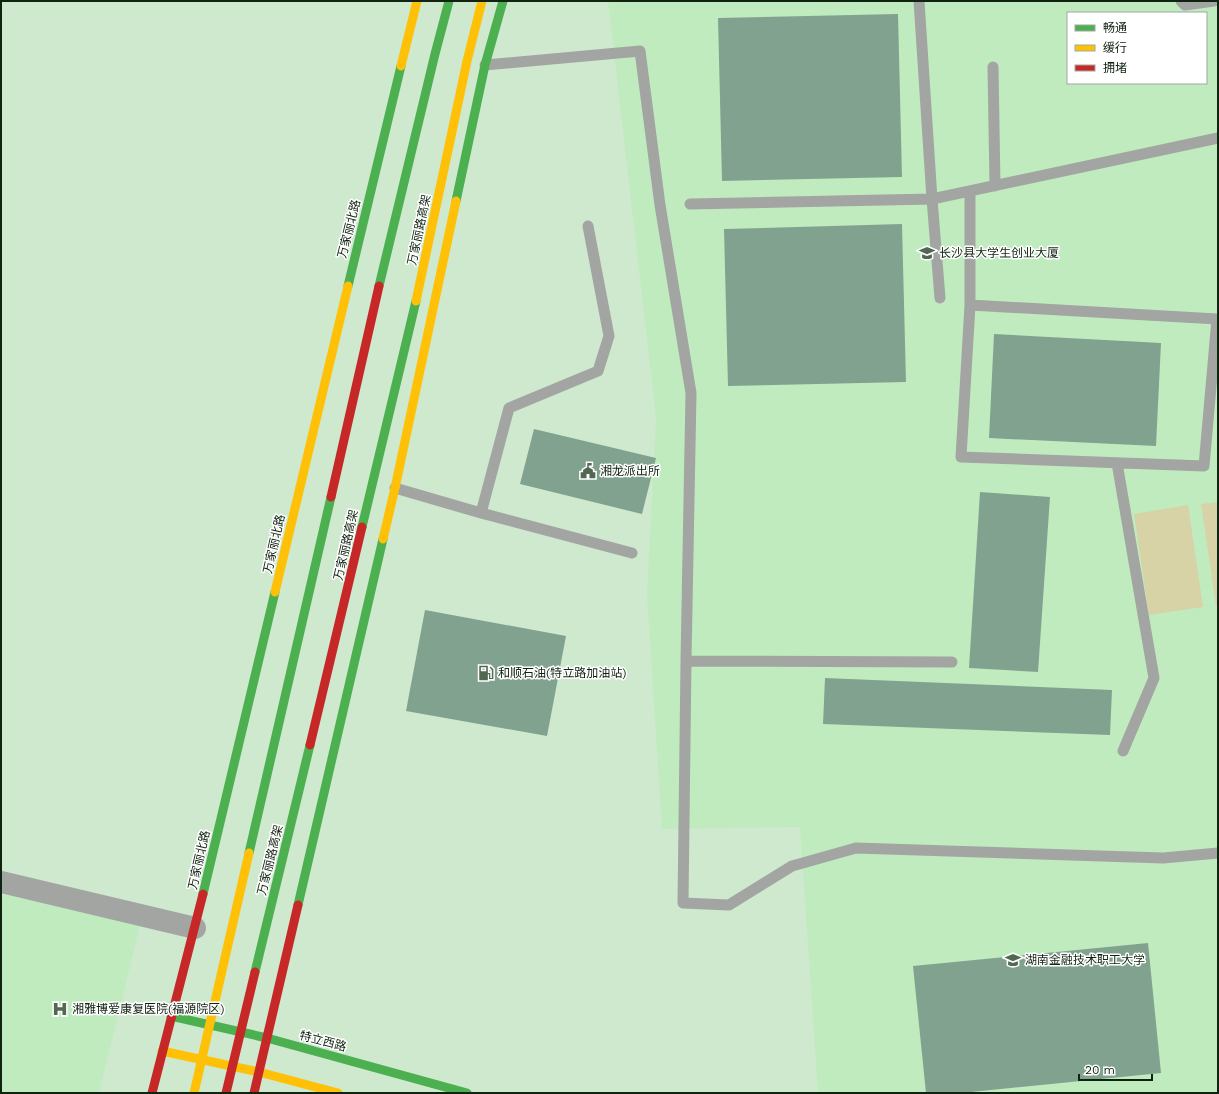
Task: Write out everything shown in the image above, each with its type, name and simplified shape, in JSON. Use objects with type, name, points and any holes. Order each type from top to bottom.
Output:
[{"type":"main road","name":"万家丽北路","points":[[152,1093],[195,928],[339,321],[417,1]]},
{"type":"main road","name":"万家丽路高架","points":[[194,1093],[372,317],[449,1]]},
{"type":"main road","name":"万家丽路高架","points":[[226,1093],[411,323],[466,61],[482,1]]},
{"type":"main road","points":[[254,1093],[395,488],[485,66],[503,1]]},
{"type":"main road","name":"特立西路","points":[[171,1016],[267,1038],[467,1093]]},
{"type":"main road","points":[[162,1051],[259,1072],[338,1093]]},
{"type":"street","points":[[1,882],[195,928]]},
{"type":"lane","points":[[918,1],[940,298]]},
{"type":"lane","points":[[1181,1],[1185,4],[1214,1]]},
{"type":"lane","points":[[485,66],[640,51],[660,205],[691,393],[683,903],[729,905],[792,866],[856,848],[1163,858],[1218,853]]},
{"type":"lane","points":[[994,67],[995,186]]},
{"type":"lane","points":[[690,204],[932,199],[1218,138]]},
{"type":"lane","points":[[970,191],[970,305],[961,457],[1204,466],[1217,319],[970,305]]},
{"type":"lane","points":[[481,513],[509,408],[598,371],[609,336],[588,226]]},
{"type":"lane","points":[[1117,463],[1154,678],[1123,751]]},
{"type":"lane","points":[[395,488],[481,513],[632,552]]},
{"type":"lane","points":[[686,661],[952,662]]},
{"type":"shaded area","name":"长沙县大学生创业大厦","points":[[608,1],[1218,1],[1218,1093],[818,1093],[800,827],[662,829],[647,595],[656,418]]},
{"type":"shaded area","points":[[1218,502],[1218,606],[1216,606],[1201,504]]},
{"type":"shaded area","points":[[1188,505],[1203,607],[1149,615],[1134,514]]},
{"type":"shaded area","name":"湘雅博爱康复医院(福源院区)","points":[[1,894],[140,925],[99,1093],[1,1093]]},
{"type":"building","points":[[898,14],[902,177],[722,181],[718,18]]},
{"type":"building","points":[[902,224],[906,382],[728,386],[724,229]]},
{"type":"building","points":[[994,334],[1161,343],[1156,446],[989,438]]},
{"type":"building","name":"湘龙派出所","points":[[534,429],[656,458],[642,514],[520,484]]},
{"type":"building","points":[[980,492],[1050,497],[1038,672],[969,668]]},
{"type":"building","name":"和顺石油(特立路加油站)","points":[[425,610],[566,636],[547,736],[406,711]]},
{"type":"building","points":[[825,678],[1112,690],[1110,735],[823,724]]},
{"type":"building","points":[[1148,943],[1161,1073],[961,1093],[926,1093],[913,966]]},
{"type":"traffic: fast","points":[[379,286],[449,1]]},
{"type":"traffic: fast","points":[[456,201],[485,65],[503,1]]},
{"type":"traffic: fast","points":[[348,286],[401,66]]},
{"type":"traffic: fast","points":[[362,527],[416,301]]},
{"type":"traffic: fast","points":[[249,853],[331,497]]},
{"type":"traffic: fast","points":[[298,905],[383,539]]},
{"type":"traffic: fast","points":[[203,894],[275,592]]},
{"type":"traffic: fast","points":[[255,972],[310,745]]},
{"type":"traffic: fast","points":[[171,1016],[267,1038],[467,1093]]},
{"type":"traffic: slow","points":[[401,66],[417,1]]},
{"type":"traffic: slow","points":[[416,301],[467,61],[482,1]]},
{"type":"traffic: slow","points":[[383,539],[456,201]]},
{"type":"traffic: slow","points":[[275,592],[348,286]]},
{"type":"traffic: slow","points":[[194,1093],[249,853]]},
{"type":"traffic: slow","points":[[162,1051],[259,1072],[338,1093]]},
{"type":"traffic: jam","points":[[331,497],[379,286]]},
{"type":"traffic: jam","points":[[310,745],[362,527]]},
{"type":"traffic: jam","points":[[152,1093],[203,894]]},
{"type":"traffic: jam","points":[[254,1093],[298,905]]},
{"type":"traffic: jam","points":[[226,1093],[255,972]]},
{"type":"place","name":"长沙县大学生创业大厦","points":[[927,253]]},
{"type":"place","name":"湘龙派出所","points":[[588,471]]},
{"type":"place","name":"和顺石油(特立路加油站)","points":[[486,673]]},
{"type":"place","name":"湖南金融技术职工大学","points":[[1013,960]]},
{"type":"place","name":"湘雅博爱康复医院(福源院区)","points":[[60,1009]]}]
